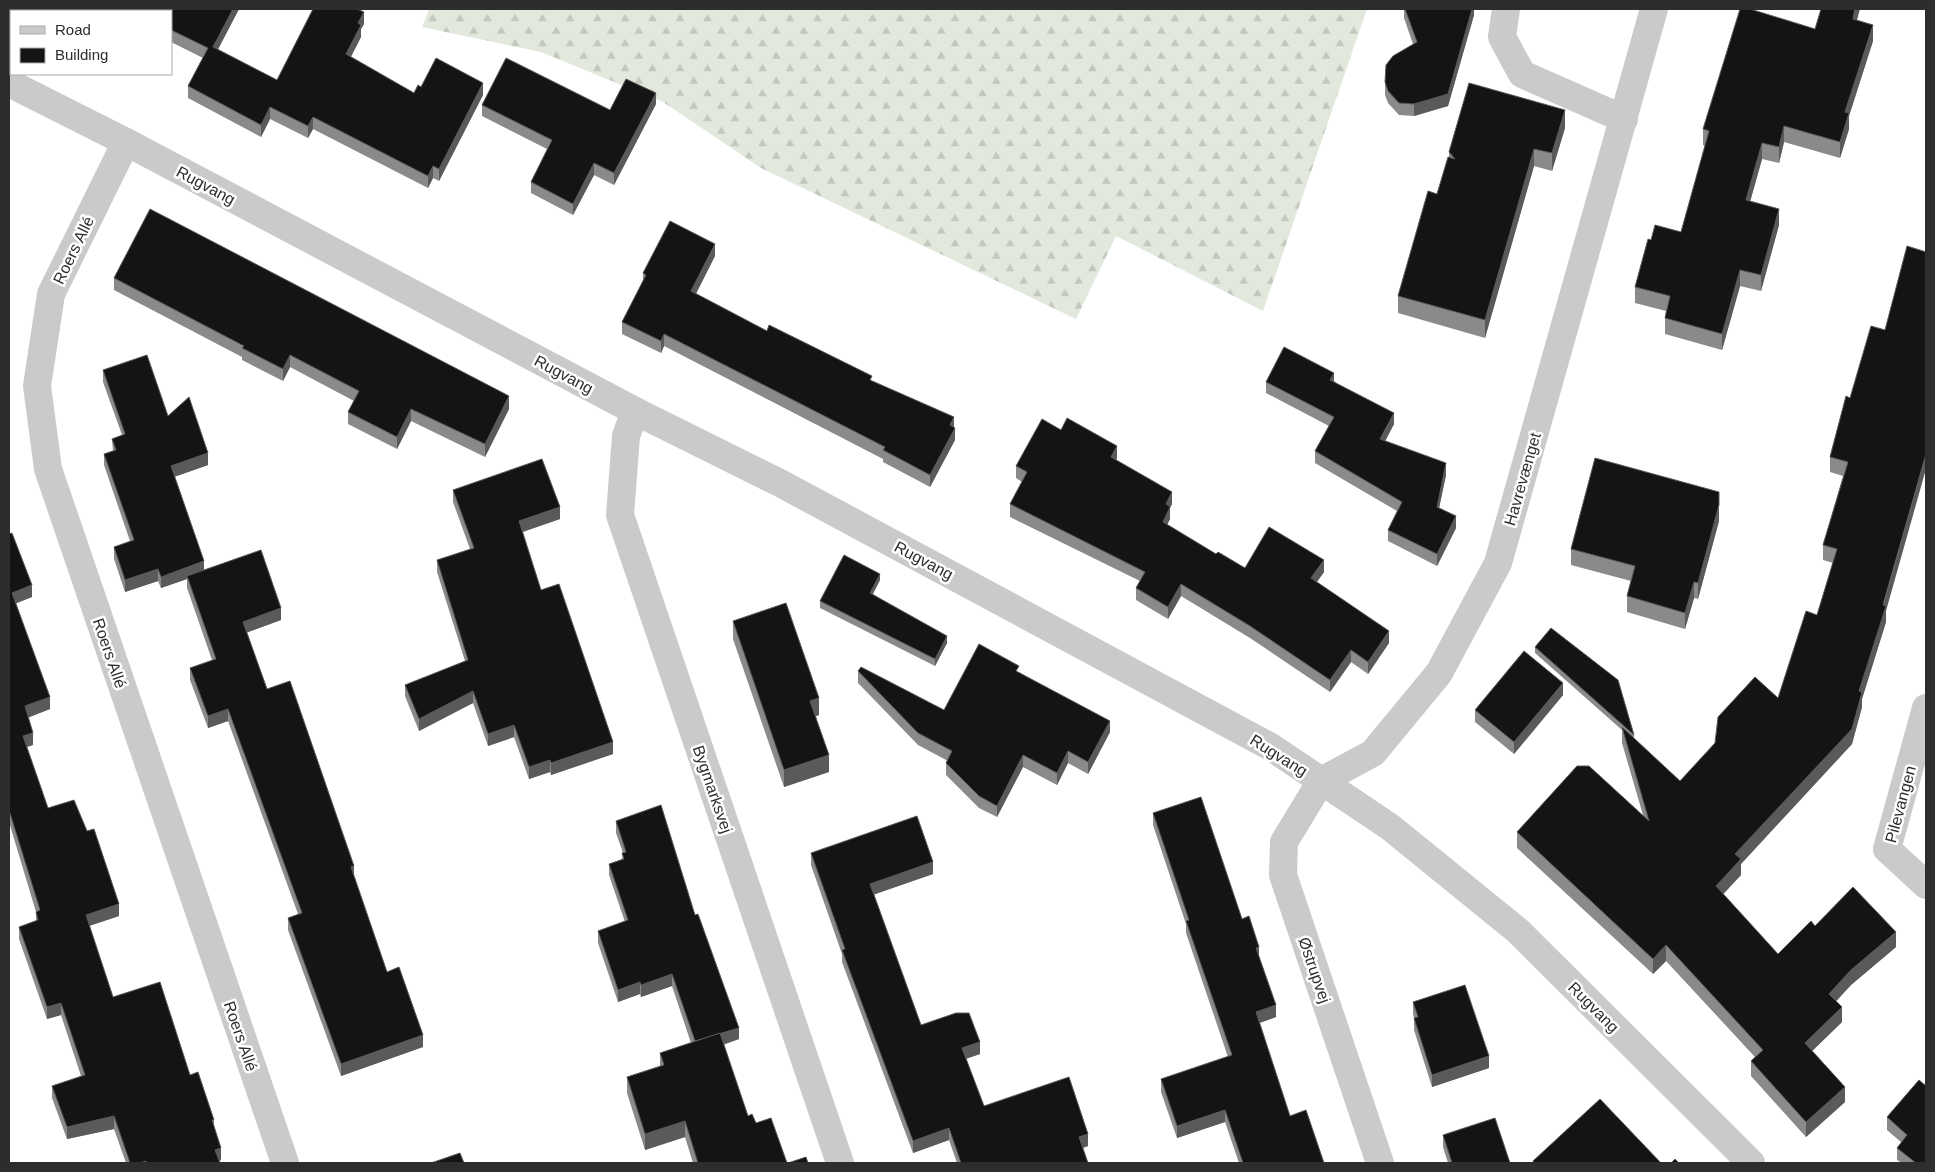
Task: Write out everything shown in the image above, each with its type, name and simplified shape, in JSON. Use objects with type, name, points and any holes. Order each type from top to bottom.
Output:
[{"type":"street","points":[[1506,9],[1502,37],[1522,74],[1624,119]]},
{"type":"street","name":"Havrevænget","points":[[1321,782],[1373,754],[1439,673],[1498,563],[1654,9]]},
{"type":"street","name":"Rugvang","points":[[9,83],[126,142],[635,411],[780,483],[1254,738],[1390,827],[1518,931],[1751,1163]]},
{"type":"street","name":"Roers Allé","points":[[126,142],[51,294],[37,386],[48,469],[285,1163]]},
{"type":"street","name":"Bygmarksvej","points":[[635,411],[626,436],[620,515],[840,1163]]},
{"type":"street","name":"Pilevangen","points":[[1926,708],[1887,849],[1926,885]]},
{"type":"street","name":"Østrupvej","points":[[1321,782],[1284,842],[1283,875],[1380,1163]]},
{"type":"green space","points":[[429,9],[1367,9],[1263,311],[1116,236],[1076,319],[761,168],[663,102],[541,52],[422,27]]},
{"type":"building","points":[[130,9],[233,9],[213,47],[277,80],[313,9],[357,9],[364,12],[358,23],[361,25],[346,54],[414,93],[418,85],[421,87],[436,58],[483,83],[439,169],[433,166],[428,176],[313,117],[308,126],[270,107],[261,125],[188,86],[208,48],[172,30],[172,10]]},
{"type":"building","points":[[1405,9],[1472,9],[1448,94],[1414,104],[1399,103],[1388,91],[1385,82],[1386,65],[1393,56],[1417,42]]},
{"type":"building","points":[[1740,9],[1750,9],[1815,29],[1821,9],[1855,9],[1853,19],[1873,25],[1845,112],[1849,113],[1840,142],[1784,126],[1779,147],[1762,143],[1746,200],[1779,209],[1761,275],[1740,270],[1722,334],[1665,318],[1670,296],[1635,287],[1648,239],[1651,240],[1655,225],[1681,232],[1709,131],[1703,129]]},
{"type":"building","points":[[506,58],[610,110],[626,79],[656,93],[614,173],[594,163],[573,204],[531,182],[552,140],[482,105]]},
{"type":"building","points":[[1469,83],[1565,110],[1552,153],[1534,149],[1485,320],[1398,296],[1428,191],[1437,194],[1448,157],[1455,159],[1449,152]]},
{"type":"building","points":[[150,209],[509,396],[485,444],[411,409],[397,437],[348,412],[359,391],[290,355],[283,369],[242,348],[244,346],[114,278]]},
{"type":"building","points":[[670,221],[715,244],[691,291],[767,331],[769,325],[872,376],[870,380],[954,417],[950,425],[955,428],[930,475],[883,450],[885,447],[664,334],[661,341],[622,322],[646,275],[643,273]]},
{"type":"building","points":[[1907,246],[1926,252],[1926,454],[1883,605],[1886,606],[1859,691],[1862,692],[1852,729],[1735,854],[1741,859],[1716,886],[1778,954],[1811,921],[1815,926],[1853,887],[1896,932],[1851,970],[1829,994],[1842,1007],[1805,1043],[1845,1087],[1806,1122],[1751,1061],[1763,1050],[1666,945],[1653,959],[1517,832],[1577,766],[1589,766],[1649,821],[1622,727],[1680,781],[1715,743],[1718,717],[1755,677],[1778,698],[1806,611],[1817,615],[1837,549],[1823,545],[1848,462],[1830,457],[1846,396],[1850,398],[1871,326],[1885,330]]},
{"type":"building","points":[[1284,347],[1334,373],[1330,380],[1394,413],[1380,439],[1446,463],[1437,507],[1456,516],[1437,554],[1388,530],[1402,502],[1315,451],[1334,417],[1266,382]]},
{"type":"building","points":[[147,355],[168,416],[189,397],[208,453],[171,466],[204,561],[161,577],[158,569],[125,580],[114,547],[134,540],[104,454],[116,450],[112,439],[125,434],[103,370]]},
{"type":"building","points":[[1067,418],[1117,446],[1111,457],[1172,492],[1166,504],[1170,507],[1163,522],[1216,554],[1218,552],[1245,568],[1269,527],[1324,560],[1311,578],[1389,631],[1368,662],[1351,650],[1330,680],[1250,626],[1181,584],[1168,607],[1136,588],[1145,572],[1010,504],[1027,472],[1016,466],[1042,419],[1061,430]]},
{"type":"building","points":[[1595,458],[1719,492],[1719,505],[1698,583],[1694,582],[1685,613],[1627,596],[1635,566],[1571,549]]},
{"type":"building","points":[[542,459],[560,507],[519,521],[541,590],[559,584],[613,742],[551,763],[550,760],[529,767],[514,725],[488,734],[473,691],[419,719],[405,685],[468,660],[437,560],[474,548],[453,490]]},
{"type":"building","points":[[12,533],[32,585],[12,593],[50,697],[25,706],[33,733],[23,736],[48,808],[74,800],[87,831],[94,829],[119,904],[86,915],[113,997],[160,982],[190,1075],[198,1072],[214,1120],[212,1120],[221,1148],[215,1150],[220,1163],[146,1163],[146,1161],[130,1163],[114,1116],[67,1127],[52,1086],[85,1075],[61,1003],[47,1007],[19,927],[38,920],[36,912],[40,910],[9,810],[9,534]]},
{"type":"building","points":[[261,550],[281,608],[243,622],[267,689],[290,681],[354,866],[351,867],[387,972],[399,967],[423,1035],[341,1064],[288,918],[302,913],[228,709],[208,716],[190,668],[216,659],[187,576]]},
{"type":"building","points":[[844,555],[880,574],[870,593],[947,636],[935,659],[820,601]]},
{"type":"building","points":[[786,603],[819,698],[810,701],[829,755],[784,770],[733,621]]},
{"type":"building","points":[[1551,628],[1618,680],[1634,735],[1535,647]]},
{"type":"building","points":[[979,644],[1019,666],[1016,671],[1110,721],[1088,762],[1068,751],[1057,773],[1023,755],[997,806],[979,796],[946,763],[952,751],[918,733],[858,671],[861,667],[944,710]]},
{"type":"building","points":[[1524,651],[1563,683],[1514,742],[1475,710]]},
{"type":"building","points":[[1201,797],[1242,919],[1249,916],[1259,947],[1256,948],[1276,1005],[1256,1012],[1290,1116],[1306,1110],[1324,1163],[1243,1163],[1225,1110],[1177,1126],[1161,1079],[1232,1055],[1186,921],[1189,920],[1153,813]]},
{"type":"building","points":[[661,805],[695,915],[698,914],[739,1028],[695,1041],[672,974],[641,985],[640,982],[618,990],[598,931],[628,920],[609,864],[624,859],[622,853],[626,852],[616,821]]},
{"type":"building","points":[[917,816],[933,862],[870,884],[921,1025],[956,1013],[969,1013],[980,1042],[962,1048],[984,1106],[1069,1077],[1088,1134],[1079,1137],[1088,1163],[961,1163],[949,1128],[913,1141],[842,950],[845,949],[811,853]]},
{"type":"building","points":[[1465,985],[1489,1056],[1432,1075],[1414,1018],[1418,1017],[1413,1002]]},
{"type":"building","points":[[720,1033],[748,1116],[752,1114],[756,1123],[771,1118],[787,1163],[698,1163],[685,1121],[645,1134],[627,1077],[664,1065],[660,1053]]},
{"type":"building","points":[[1919,1080],[1926,1086],[1926,1163],[1916,1163],[1897,1148],[1907,1135],[1887,1117]]},
{"type":"building","points":[[1600,1099],[1661,1163],[1534,1163],[1533,1161]]},
{"type":"building","points":[[1495,1118],[1510,1163],[1452,1163],[1443,1135]]},
{"type":"building","points":[[460,1153],[464,1163],[431,1163]]},
{"type":"building","points":[[806,1157],[808,1163],[788,1163]]},
{"type":"building","points":[[1675,1159],[1679,1163],[1671,1163]]}]
